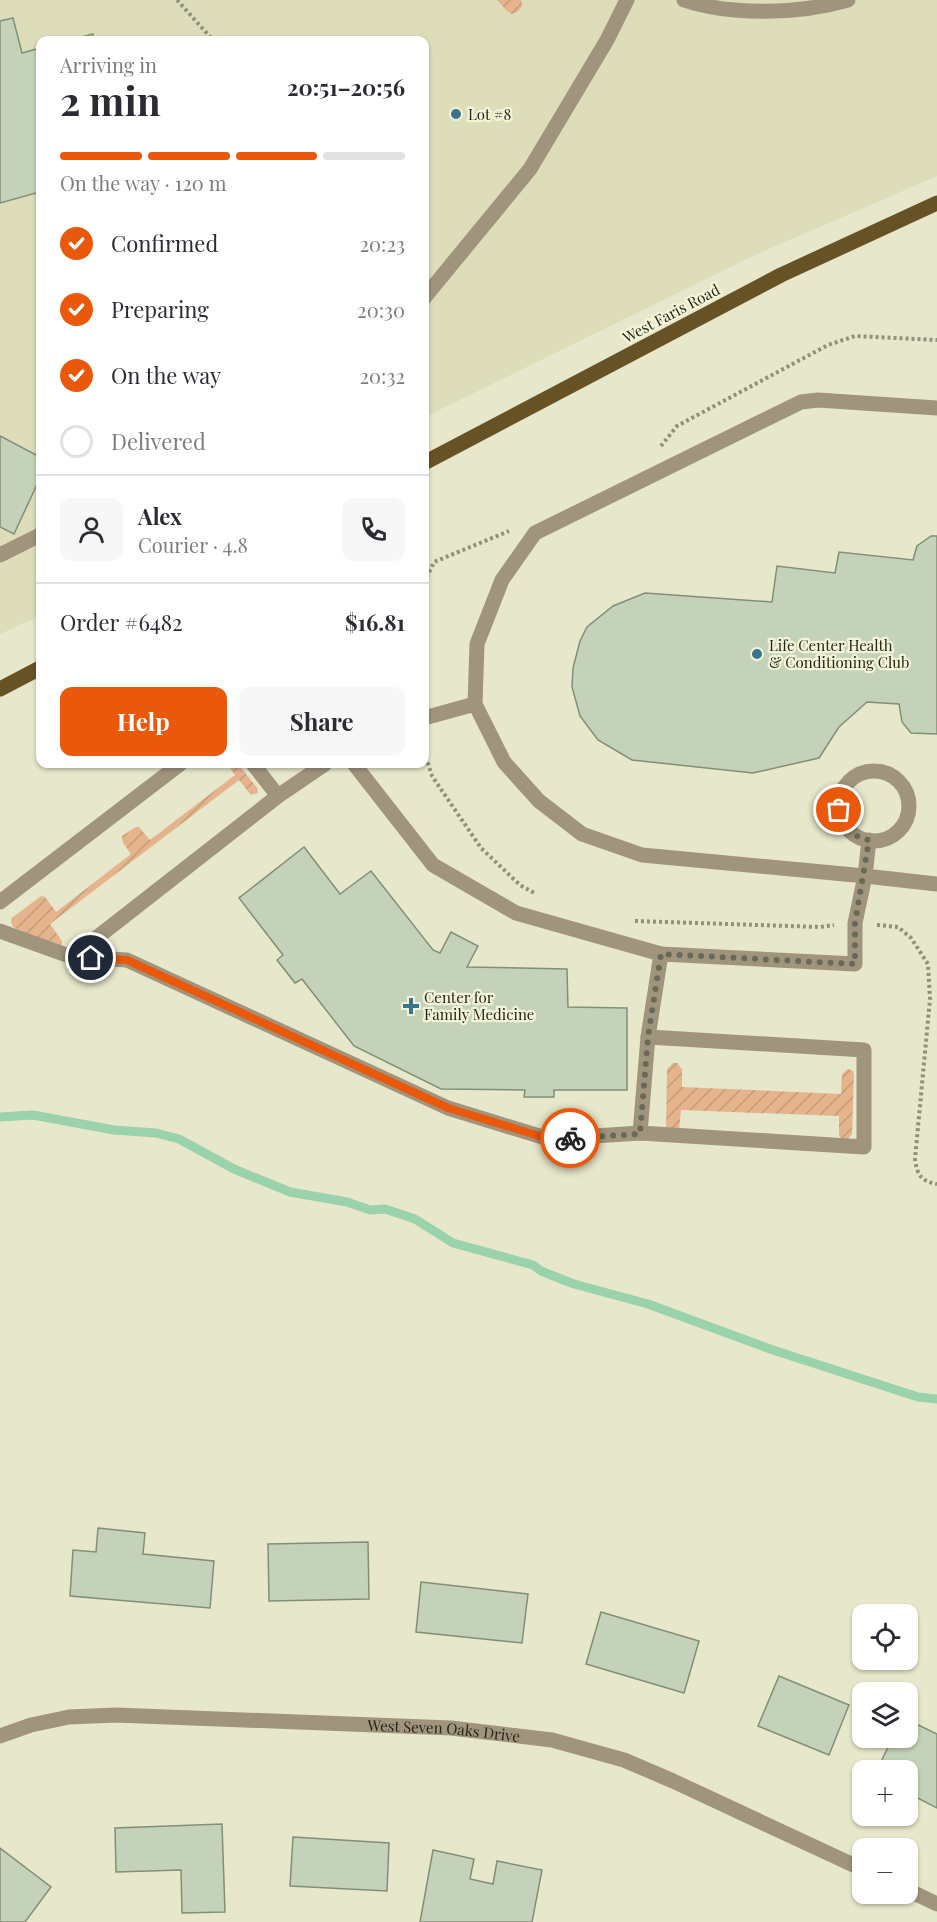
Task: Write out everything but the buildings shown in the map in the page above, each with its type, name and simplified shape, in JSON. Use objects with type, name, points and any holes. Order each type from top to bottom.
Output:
[{"type":"main road","name":"West Faris Road","points":[[429,460],[782,275],[937,203]]},
{"type":"main road","points":[[0,689],[36,671]]},
{"type":"street","points":[[429,292],[530,169],[607,40],[627,0]]},
{"type":"street","points":[[684,0],[700,6],[752,11],[797,10],[848,0]]},
{"type":"street","points":[[937,408],[837,400],[801,402],[535,533],[502,580],[477,644],[475,704],[504,762],[539,801],[582,834],[642,855],[937,884]]},
{"type":"street","points":[[0,555],[36,537]]},
{"type":"street","points":[[429,717],[475,704]]},
{"type":"street","points":[[0,902],[175,768]]},
{"type":"street","points":[[256,768],[278,796]]},
{"type":"street","points":[[72,957],[278,796],[319,768]]},
{"type":"street","points":[[357,768],[434,865],[516,913],[661,954],[855,964],[855,923],[865,876],[869,840]]},
{"type":"street","points":[[867,771],[879,771],[891,774],[901,783],[908,793],[910,806],[907,819],[900,830],[889,838],[869,840],[852,833],[843,823],[839,800],[842,790],[857,775],[867,771]]},
{"type":"street","points":[[0,931],[72,957],[127,960],[448,1108],[549,1139],[640,1134],[864,1147],[864,1050],[648,1037]]},
{"type":"street","points":[[640,1134],[648,1037],[661,954]]},
{"type":"street","name":"West Seven Oaks Drive","points":[[0,1736],[31,1725],[69,1717],[116,1715],[451,1728],[552,1740],[624,1760],[673,1780],[852,1864]]},
{"type":"street","points":[[918,1895],[937,1904]]},
{"type":"path","points":[[177,0],[209,36]]},
{"type":"shaded area","points":[[0,0],[937,0],[937,176],[753,256],[429,415],[429,36],[36,36],[36,618],[0,634]]},
{"type":"shaded area","points":[[497,0],[521,0],[522,5],[519,11],[512,14]]},
{"type":"shaded area","points":[[230,768],[241,768],[258,789],[257,793],[251,795],[239,780],[50,924],[62,941],[61,946],[55,947],[13,927],[12,918],[41,896],[45,897],[56,912],[131,854],[123,843],[122,836],[139,827],[150,840],[235,775]]},
{"type":"shaded area","points":[[673,1063],[677,1063],[682,1069],[682,1087],[841,1094],[842,1074],[848,1069],[853,1071],[854,1075],[852,1134],[847,1140],[841,1139],[839,1116],[681,1110],[679,1130],[666,1131],[667,1069]]},
{"type":"waterway","points":[[0,1117],[33,1115],[114,1130],[156,1133],[179,1139],[234,1169],[290,1192],[347,1202],[370,1210],[385,1209],[415,1219],[453,1243],[533,1265],[541,1271],[574,1284],[648,1304],[770,1349],[918,1397],[937,1399]]},
{"type":"way so far","points":[[570,1138],[640,1134],[648,1037],[661,954],[855,964],[855,923],[865,876],[869,840],[852,833],[843,823],[839,810]]},
{"type":"place","name":"Lot #8","points":[[456,114]]},
{"type":"place","name":"Life Center Health & Conditioning Club","points":[[757,654]]},
{"type":"place","name":"Center for Family Medicine","points":[[411,1006]]},
{"type":"route","points":[[91,958],[127,960],[448,1108],[549,1139],[570,1138]]}]
